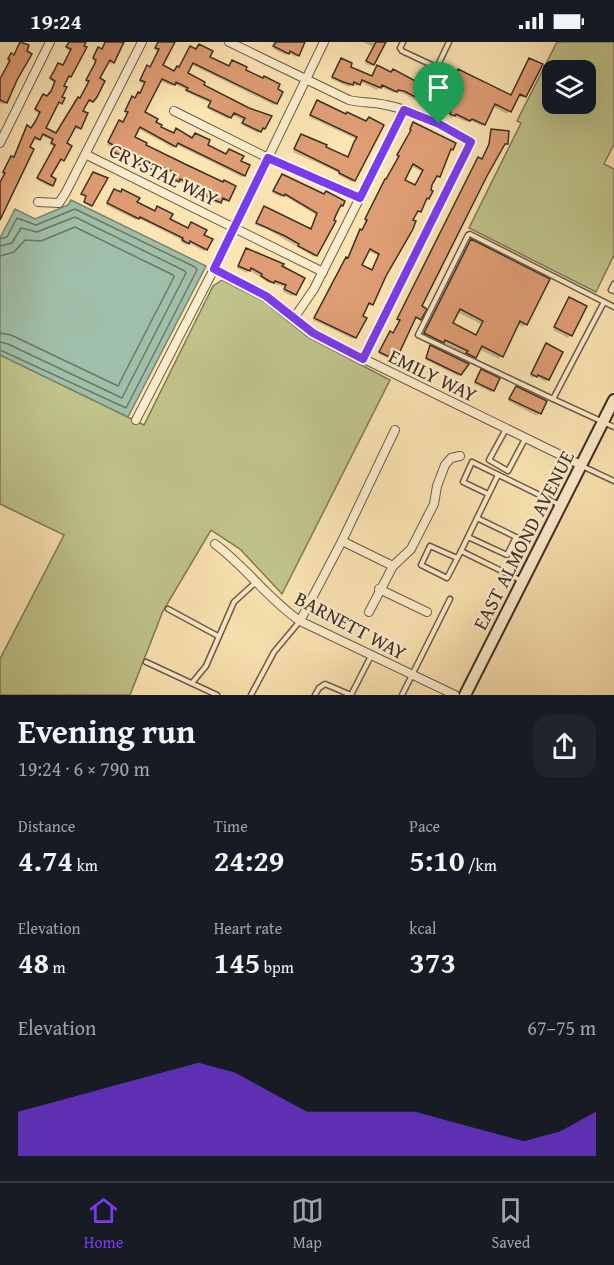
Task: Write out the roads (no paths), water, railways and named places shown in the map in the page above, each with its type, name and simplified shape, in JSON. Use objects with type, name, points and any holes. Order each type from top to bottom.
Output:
[{"type":"main road","name":"EAST ALMOND AVENUE","points":[[465,695],[614,400]]},
{"type":"street","points":[[0,143],[50,42]]},
{"type":"street","points":[[38,202],[59,203],[87,154],[142,42]]},
{"type":"street","points":[[228,42],[349,100],[366,104],[383,104],[404,110],[439,124],[471,142],[363,359]]},
{"type":"street","points":[[136,420],[214,269],[324,42]]},
{"type":"street","points":[[294,318],[314,290],[404,110]]},
{"type":"street","points":[[174,111],[268,158],[360,198]]},
{"type":"street","name":"CRYSTAL WAY","points":[[87,154],[322,273]]},
{"type":"street","name":"EMILY WAY","points":[[214,269],[266,296],[313,333],[581,465]]},
{"type":"street","points":[[300,621],[342,541],[395,430]]},
{"type":"street","points":[[369,612],[393,566],[411,549],[434,504],[437,486],[445,465],[452,458],[460,456]]},
{"type":"street","points":[[342,541],[393,566]]},
{"type":"street","name":"BARNETT WAY","points":[[215,544],[231,556],[282,608],[300,621],[455,695]]},
{"type":"street","points":[[379,589],[427,612]]},
{"type":"lane","points":[[403,42],[400,48],[402,51],[434,66],[438,65],[449,42]]},
{"type":"lane","points":[[614,307],[470,234],[417,334],[614,427]]},
{"type":"lane","points":[[614,284],[611,290],[614,291]]},
{"type":"lane","points":[[553,399],[604,302]]},
{"type":"lane","points":[[506,429],[489,460],[508,471],[525,439]]},
{"type":"lane","points":[[488,494],[463,482],[472,462],[560,506]]},
{"type":"lane","points":[[581,465],[614,482]]},
{"type":"lane","points":[[457,558],[430,546],[420,565],[447,578],[468,537],[498,475]]},
{"type":"lane","points":[[468,537],[507,555],[516,537],[477,518]]},
{"type":"lane","points":[[461,551],[522,581]]},
{"type":"lane","points":[[192,683],[206,666],[234,602],[256,581]]},
{"type":"lane","points":[[402,695],[450,599]]},
{"type":"lane","points":[[168,609],[218,636]]},
{"type":"lane","points":[[251,695],[274,652],[300,621]]},
{"type":"lane","points":[[315,695],[325,684],[351,695],[371,656]]},
{"type":"lane","points":[[147,662],[217,695]]},
{"type":"water","points":[[71,200],[206,266],[128,417],[0,355],[0,238],[15,209],[35,219],[68,205]]}]
